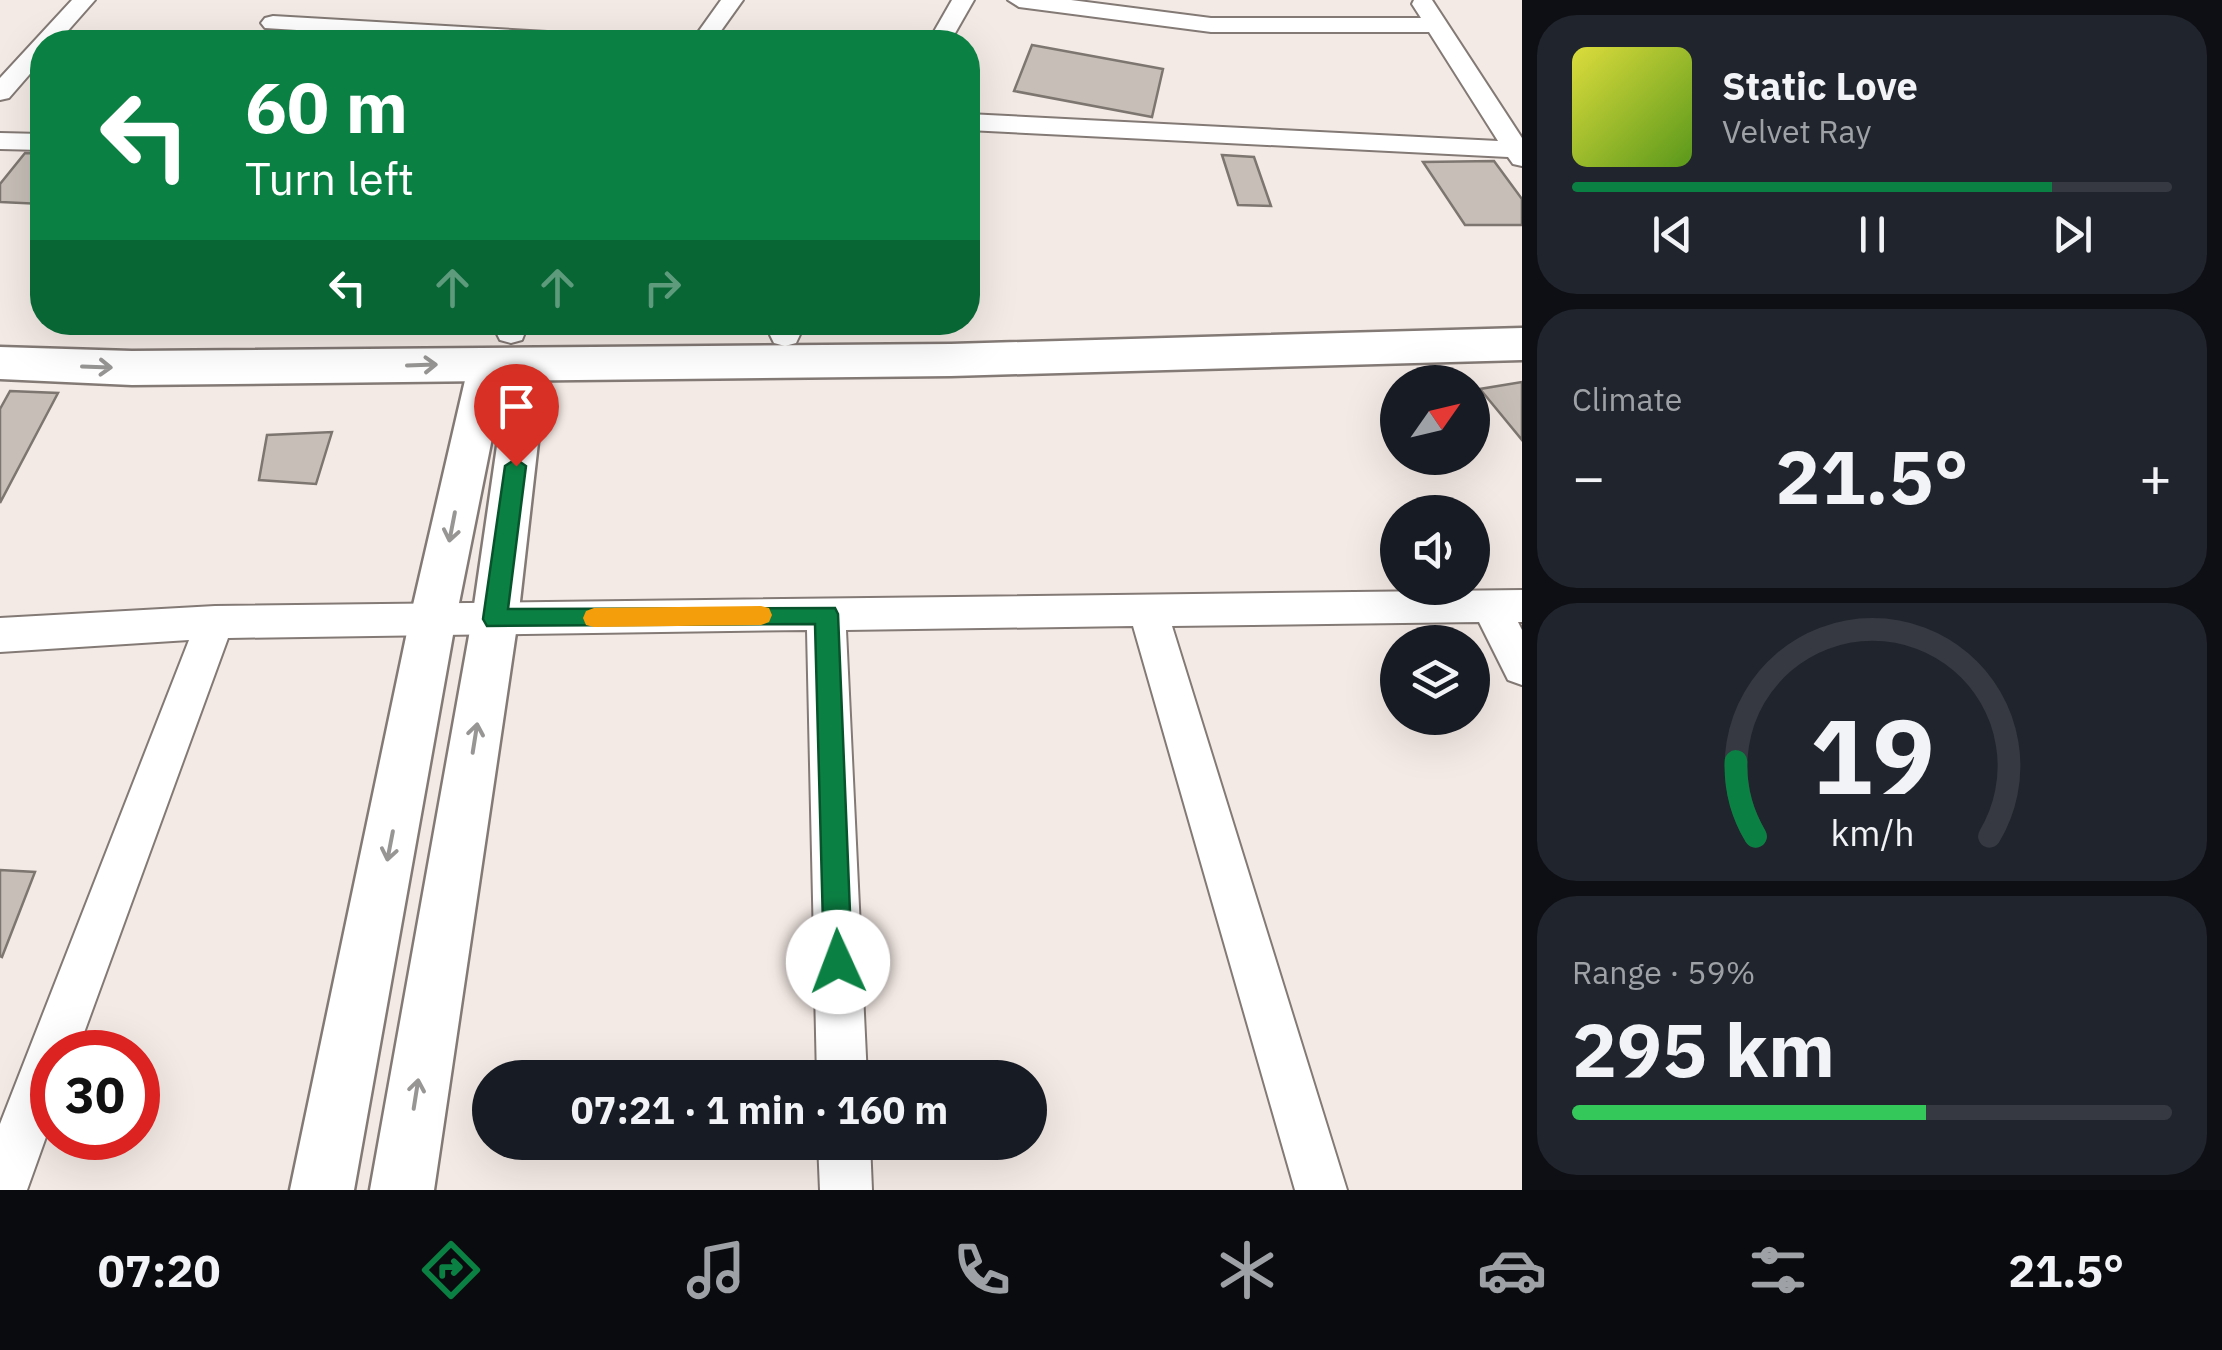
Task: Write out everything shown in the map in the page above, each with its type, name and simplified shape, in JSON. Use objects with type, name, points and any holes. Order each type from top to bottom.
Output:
[{"type":"main road","points":[[980,329],[1522,328]]},
{"type":"main road","points":[[0,329],[30,330]]},
{"type":"main road","points":[[255,335],[951,360],[1522,344]]},
{"type":"main road","points":[[0,363],[132,368],[684,335]]},
{"type":"street","points":[[57,30],[84,0]]},
{"type":"street","points":[[269,30],[286,0]]},
{"type":"street","points":[[711,30],[732,0]]},
{"type":"street","points":[[947,30],[963,0]]},
{"type":"street","points":[[1020,0],[1211,25],[1436,25]]},
{"type":"street","points":[[1420,0],[1520,153]]},
{"type":"street","points":[[0,93],[30,60]]},
{"type":"street","points":[[980,123],[1520,153]]},
{"type":"street","points":[[0,141],[30,142]]},
{"type":"street","points":[[322,1190],[434,618],[510,345]]},
{"type":"street","points":[[402,1190],[495,619],[510,345]]},
{"type":"street","points":[[0,635],[214,622],[1506,606],[1522,668]]},
{"type":"street","points":[[1148,610],[1321,1190]]},
{"type":"street","points":[[826,614],[841,1060]]},
{"type":"street","points":[[62,1030],[214,622]]},
{"type":"street","points":[[1,1190],[30,1114]]},
{"type":"street","points":[[845,1160],[846,1190]]},
{"type":"building","points":[[1032,45],[1163,69],[1152,117],[1014,91]]},
{"type":"building","points":[[25,153],[30,153],[30,203],[0,202],[0,184]]},
{"type":"building","points":[[1222,155],[1254,157],[1271,206],[1238,205]]},
{"type":"building","points":[[1494,161],[1522,199],[1522,225],[1465,225],[1423,162]]},
{"type":"building","points":[[1522,382],[1522,440],[1490,401],[1490,387]]},
{"type":"building","points":[[10,391],[58,393],[0,503],[0,409]]},
{"type":"building","points":[[332,432],[316,484],[259,480],[267,435]]},
{"type":"building","points":[[0,870],[35,872],[2,957],[0,956]]},
{"type":"slow traffic","points":[[594,618],[761,615]]},
{"type":"route","points":[[516,466],[495,619],[826,614],[838,962]]}]
